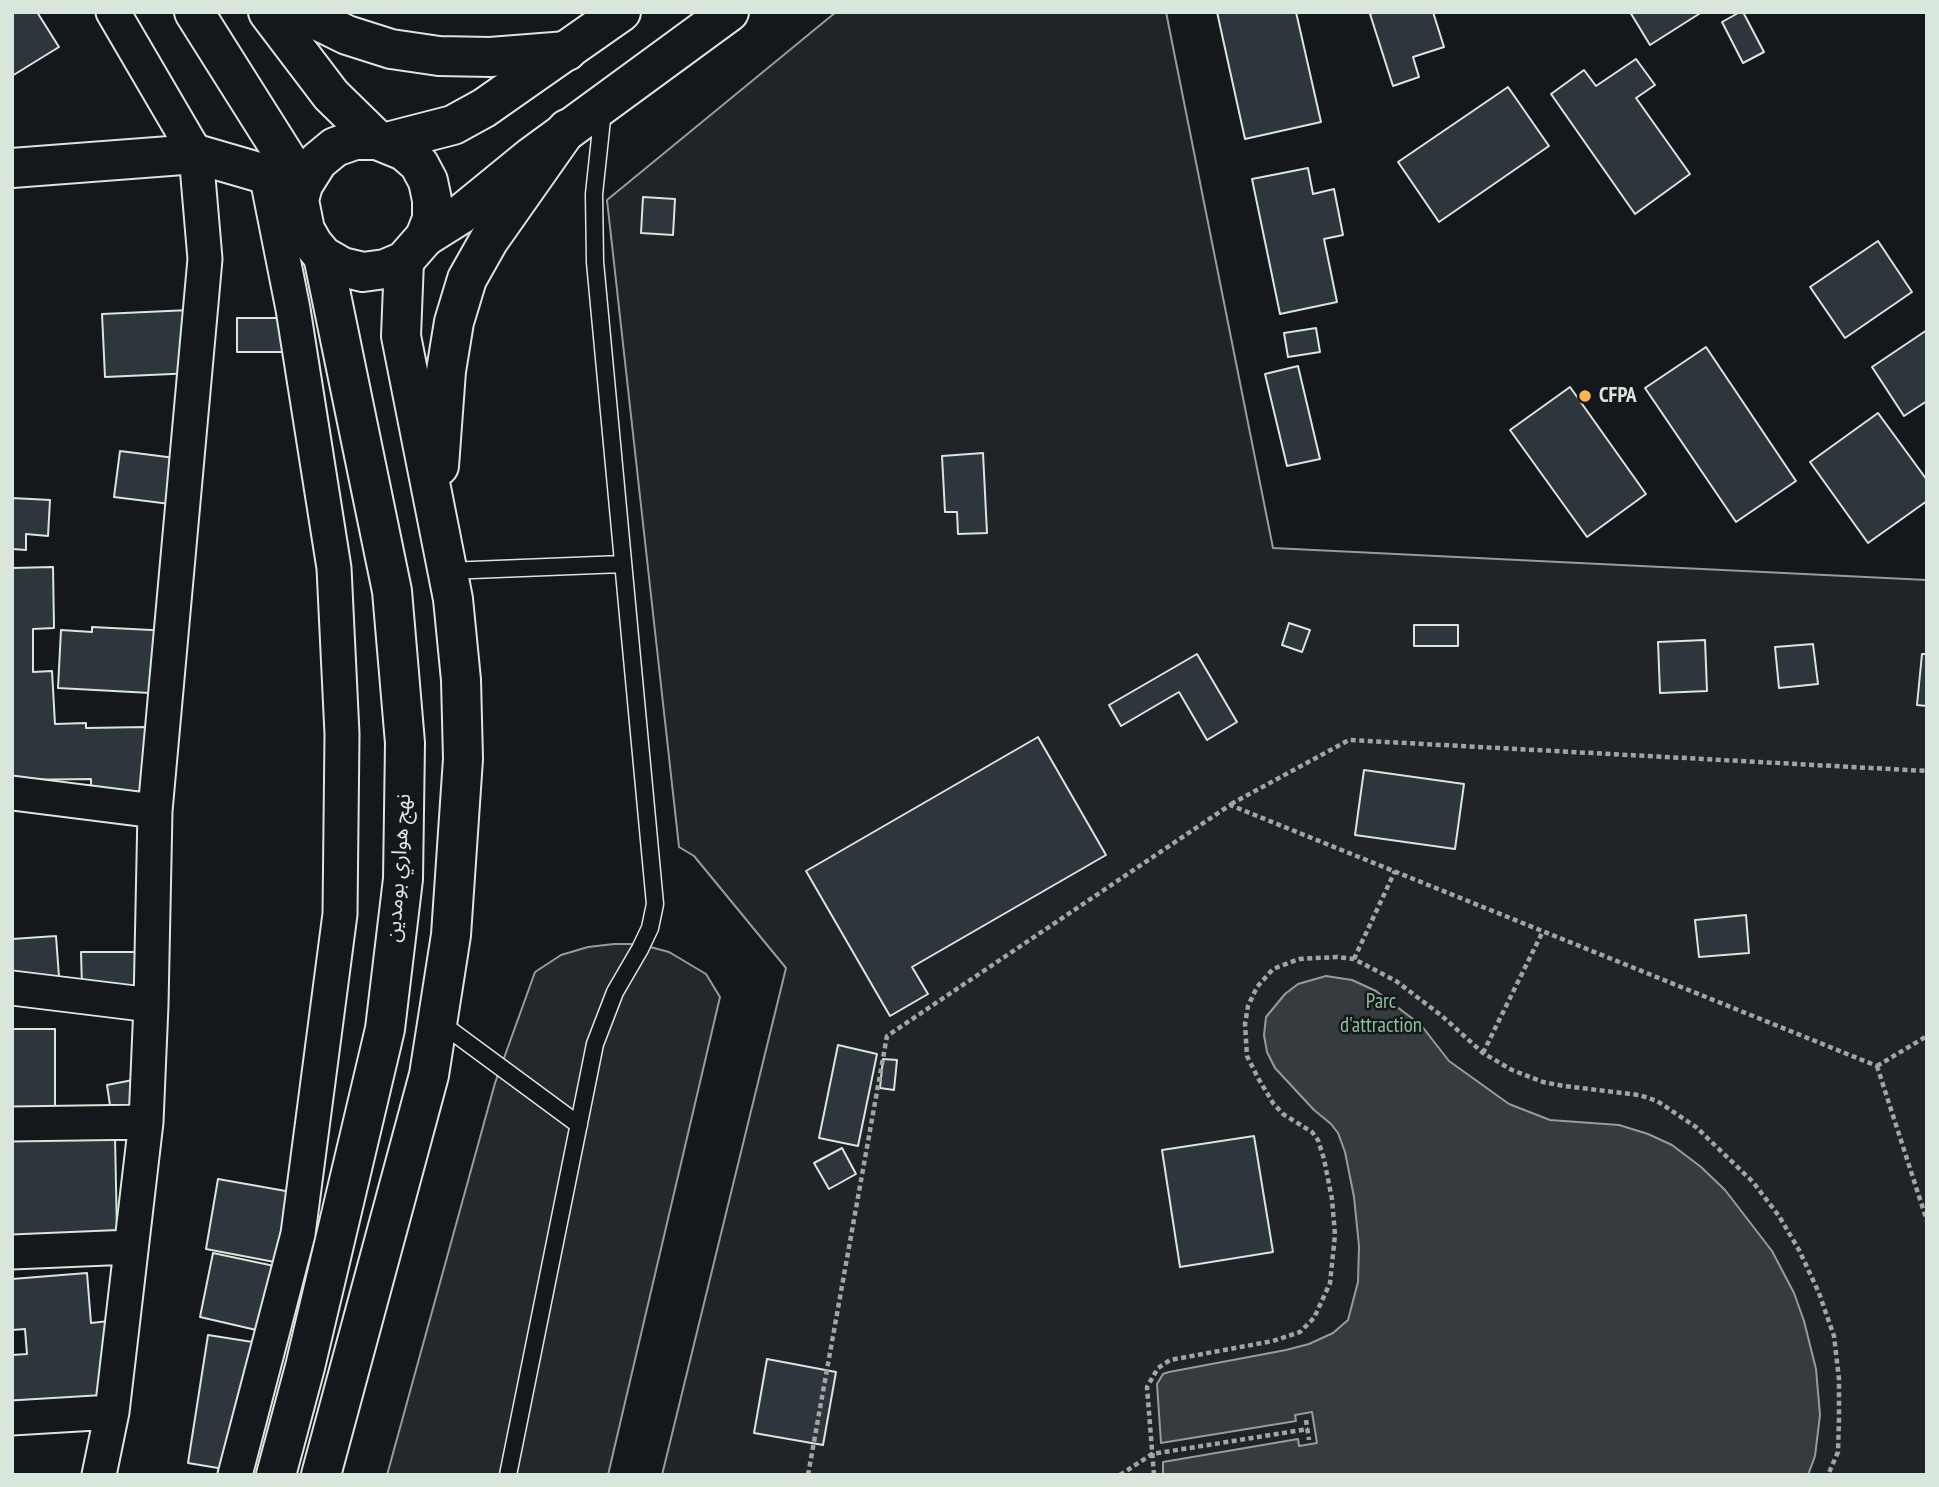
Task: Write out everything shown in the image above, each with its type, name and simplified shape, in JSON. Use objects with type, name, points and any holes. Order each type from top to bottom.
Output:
[{"type":"main road","points":[[194,12],[303,185]]},
{"type":"main road","points":[[268,12],[331,95],[382,141],[404,151],[419,164],[428,181],[432,219],[415,249],[401,336],[453,599],[463,759],[451,935],[429,1075],[321,1475]]},
{"type":"main road","points":[[300,12],[358,38],[391,49],[439,56],[490,57],[567,51]]},
{"type":"main road","points":[[621,12],[484,108],[453,125],[382,141],[355,140],[335,148],[318,161],[303,185],[299,200],[305,230],[323,256],[342,267],[363,272],[384,270],[460,215],[567,130],[729,12]]},
{"type":"main road","points":[[436,517],[446,371],[454,322],[467,279],[489,240],[567,130]]},
{"type":"main road","points":[[12,168],[196,154],[303,185]]},
{"type":"main road","name":"نهج هواري بومدين","points":[[276,1475],[308,1353],[385,1029],[403,879],[405,743],[392,592],[323,256]]},
{"type":"street","points":[[99,1475],[113,1412],[146,1122],[155,811],[205,259],[196,154],[113,12]]},
{"type":"street","points":[[235,1475],[299,1234],[340,914],[342,734],[334,568],[293,309],[266,173]]},
{"type":"street","points":[[12,793],[155,811]]},
{"type":"street","points":[[12,988],[151,1005]]},
{"type":"street","points":[[12,1124],[146,1122]]},
{"type":"street","points":[[12,1252],[131,1247]]},
{"type":"street","points":[[12,1418],[113,1412]]},
{"type":"lane","points":[[508,1475],[595,1044],[615,992],[650,928],[655,904],[593,228],[604,103]]},
{"type":"lane","points":[[447,571],[622,564]]},
{"type":"lane","points":[[438,1021],[579,1125]]},
{"type":"path","points":[[808,1475],[887,1036],[1230,805],[1349,740],[1927,771]]},
{"type":"path","points":[[1230,805],[1877,1066]]},
{"type":"path","points":[[1354,959],[1395,871]]},
{"type":"path","points":[[1483,1053],[1543,931]]},
{"type":"path","points":[[1154,1475],[1147,1387],[1158,1368],[1170,1360],[1290,1336],[1307,1326],[1322,1303],[1333,1266],[1335,1235],[1332,1199],[1324,1159],[1318,1140],[1312,1132],[1283,1114],[1258,1078],[1247,1056],[1245,1024],[1248,1006],[1257,987],[1273,969],[1298,959],[1337,957],[1354,959],[1374,968],[1405,988],[1442,1016],[1483,1053],[1512,1070],[1543,1082],[1584,1090],[1639,1094],[1657,1101],[1696,1127],[1754,1182],[1799,1250],[1819,1293],[1834,1336],[1839,1379],[1838,1452],[1828,1475]]},
{"type":"path","points":[[1877,1066],[1927,1036]]},
{"type":"path","points":[[1877,1066],[1927,1221]]},
{"type":"path","points":[[1306,1420],[1309,1440]]},
{"type":"path","points":[[1120,1475],[1152,1454],[1308,1429]]},
{"type":"green space","name":"Parc d'attraction","points":[[836,12],[1166,12],[1273,548],[1927,580],[1927,1475],[662,1475],[786,968],[694,856],[679,847],[607,200]]},
{"type":"shaded area","points":[[639,944],[669,952],[706,974],[720,997],[608,1475],[387,1475],[495,1083],[535,972],[561,955],[588,947]]},
{"type":"shaded area","points":[[1326,976],[1352,980],[1376,991],[1421,1025],[1449,1061],[1509,1104],[1550,1120],[1619,1125],[1648,1134],[1672,1145],[1725,1190],[1772,1251],[1794,1293],[1804,1321],[1816,1369],[1820,1415],[1815,1456],[1808,1475],[1163,1475],[1163,1462],[1298,1439],[1299,1446],[1317,1443],[1312,1412],[1295,1415],[1296,1421],[1161,1443],[1157,1384],[1163,1374],[1169,1372],[1309,1344],[1333,1333],[1348,1320],[1358,1282],[1359,1246],[1354,1197],[1345,1152],[1338,1133],[1331,1124],[1314,1110],[1275,1068],[1267,1052],[1264,1035],[1266,1017],[1285,994],[1298,984]]},
{"type":"building","points":[[12,12],[37,12],[59,47],[12,76]]},
{"type":"building","points":[[1217,12],[1296,12],[1321,122],[1245,139]]},
{"type":"building","points":[[1433,12],[1444,47],[1413,57],[1419,77],[1393,86],[1370,14]]},
{"type":"building","points":[[1630,12],[1702,12],[1650,45]]},
{"type":"building","points":[[1743,12],[1764,52],[1743,63],[1722,22]]},
{"type":"building","points":[[1636,59],[1655,85],[1636,98],[1690,174],[1635,214],[1551,94],[1584,70],[1596,86]]},
{"type":"building","points":[[1508,87],[1549,146],[1439,222],[1398,162]]},
{"type":"building","points":[[1308,168],[1313,194],[1334,189],[1343,235],[1324,239],[1337,302],[1280,314],[1252,179]]},
{"type":"building","points":[[643,197],[675,199],[673,235],[641,233]]},
{"type":"building","points":[[1878,241],[1912,292],[1845,338],[1810,287]]},
{"type":"building","points":[[190,310],[194,373],[105,377],[102,314]]},
{"type":"building","points":[[237,318],[286,318],[287,352],[237,352]]},
{"type":"building","points":[[1316,328],[1320,352],[1288,357],[1284,333]]},
{"type":"building","points":[[1927,330],[1927,401],[1904,416],[1872,367]]},
{"type":"building","points":[[1706,347],[1796,481],[1736,522],[1645,388]]},
{"type":"building","points":[[1298,366],[1320,459],[1287,466],[1265,374]]},
{"type":"building","points":[[1570,387],[1646,494],[1587,537],[1510,430]]},
{"type":"building","points":[[1878,413],[1927,480],[1927,501],[1868,543],[1810,462]]},
{"type":"building","points":[[120,451],[175,458],[170,504],[114,497]]},
{"type":"building","points":[[983,453],[987,533],[958,534],[957,512],[945,512],[942,456]]},
{"type":"building","points":[[12,498],[50,500],[48,536],[26,534],[26,550],[12,549]]},
{"type":"building","points":[[53,567],[54,628],[33,629],[33,672],[52,671],[55,724],[86,723],[86,728],[146,727],[148,793],[91,794],[91,779],[12,780],[12,568]]},
{"type":"building","points":[[1289,623],[1310,630],[1302,652],[1282,645]]},
{"type":"building","points":[[1414,625],[1458,625],[1458,646],[1414,646]]},
{"type":"building","points":[[92,627],[171,631],[169,694],[58,688],[61,630],[92,632]]},
{"type":"building","points":[[1705,640],[1707,691],[1660,693],[1658,642]]},
{"type":"building","points":[[1813,644],[1818,684],[1779,688],[1775,647]]},
{"type":"building","points":[[1197,654],[1237,722],[1207,740],[1179,692],[1121,726],[1109,705]]},
{"type":"building","points":[[1922,654],[1927,654],[1927,706],[1917,705]]},
{"type":"building","points":[[1038,737],[1106,855],[912,967],[928,994],[890,1016],[806,871]]},
{"type":"building","points":[[1364,770],[1464,784],[1455,849],[1355,835]]},
{"type":"building","points":[[1746,915],[1749,953],[1699,957],[1695,920]]},
{"type":"building","points":[[56,936],[59,977],[12,980],[12,939]]},
{"type":"building","points":[[81,952],[135,952],[135,988],[82,988]]},
{"type":"building","points":[[12,1029],[55,1029],[55,1109],[12,1108]]},
{"type":"building","points":[[838,1045],[877,1054],[858,1146],[819,1138]]},
{"type":"building","points":[[883,1059],[897,1060],[894,1090],[880,1088]]},
{"type":"building","points":[[133,1080],[138,1108],[111,1112],[107,1085]]},
{"type":"building","points":[[1254,1136],[1273,1252],[1180,1267],[1162,1150]]},
{"type":"building","points":[[115,1137],[117,1234],[12,1236],[12,1140]]},
{"type":"building","points":[[842,1148],[856,1174],[829,1189],[814,1163]]},
{"type":"building","points":[[218,1179],[297,1193],[285,1264],[206,1249]]},
{"type":"building","points":[[213,1253],[279,1267],[265,1332],[200,1317]]},
{"type":"building","points":[[87,1273],[91,1323],[109,1321],[116,1407],[12,1415],[12,1355],[27,1354],[25,1329],[12,1330],[12,1279]]},
{"type":"building","points":[[208,1335],[259,1343],[236,1471],[188,1463]]},
{"type":"building","points":[[767,1359],[836,1372],[823,1445],[754,1433]]},
{"type":"place","name":"CFPA","points":[[1585,396]]}]
